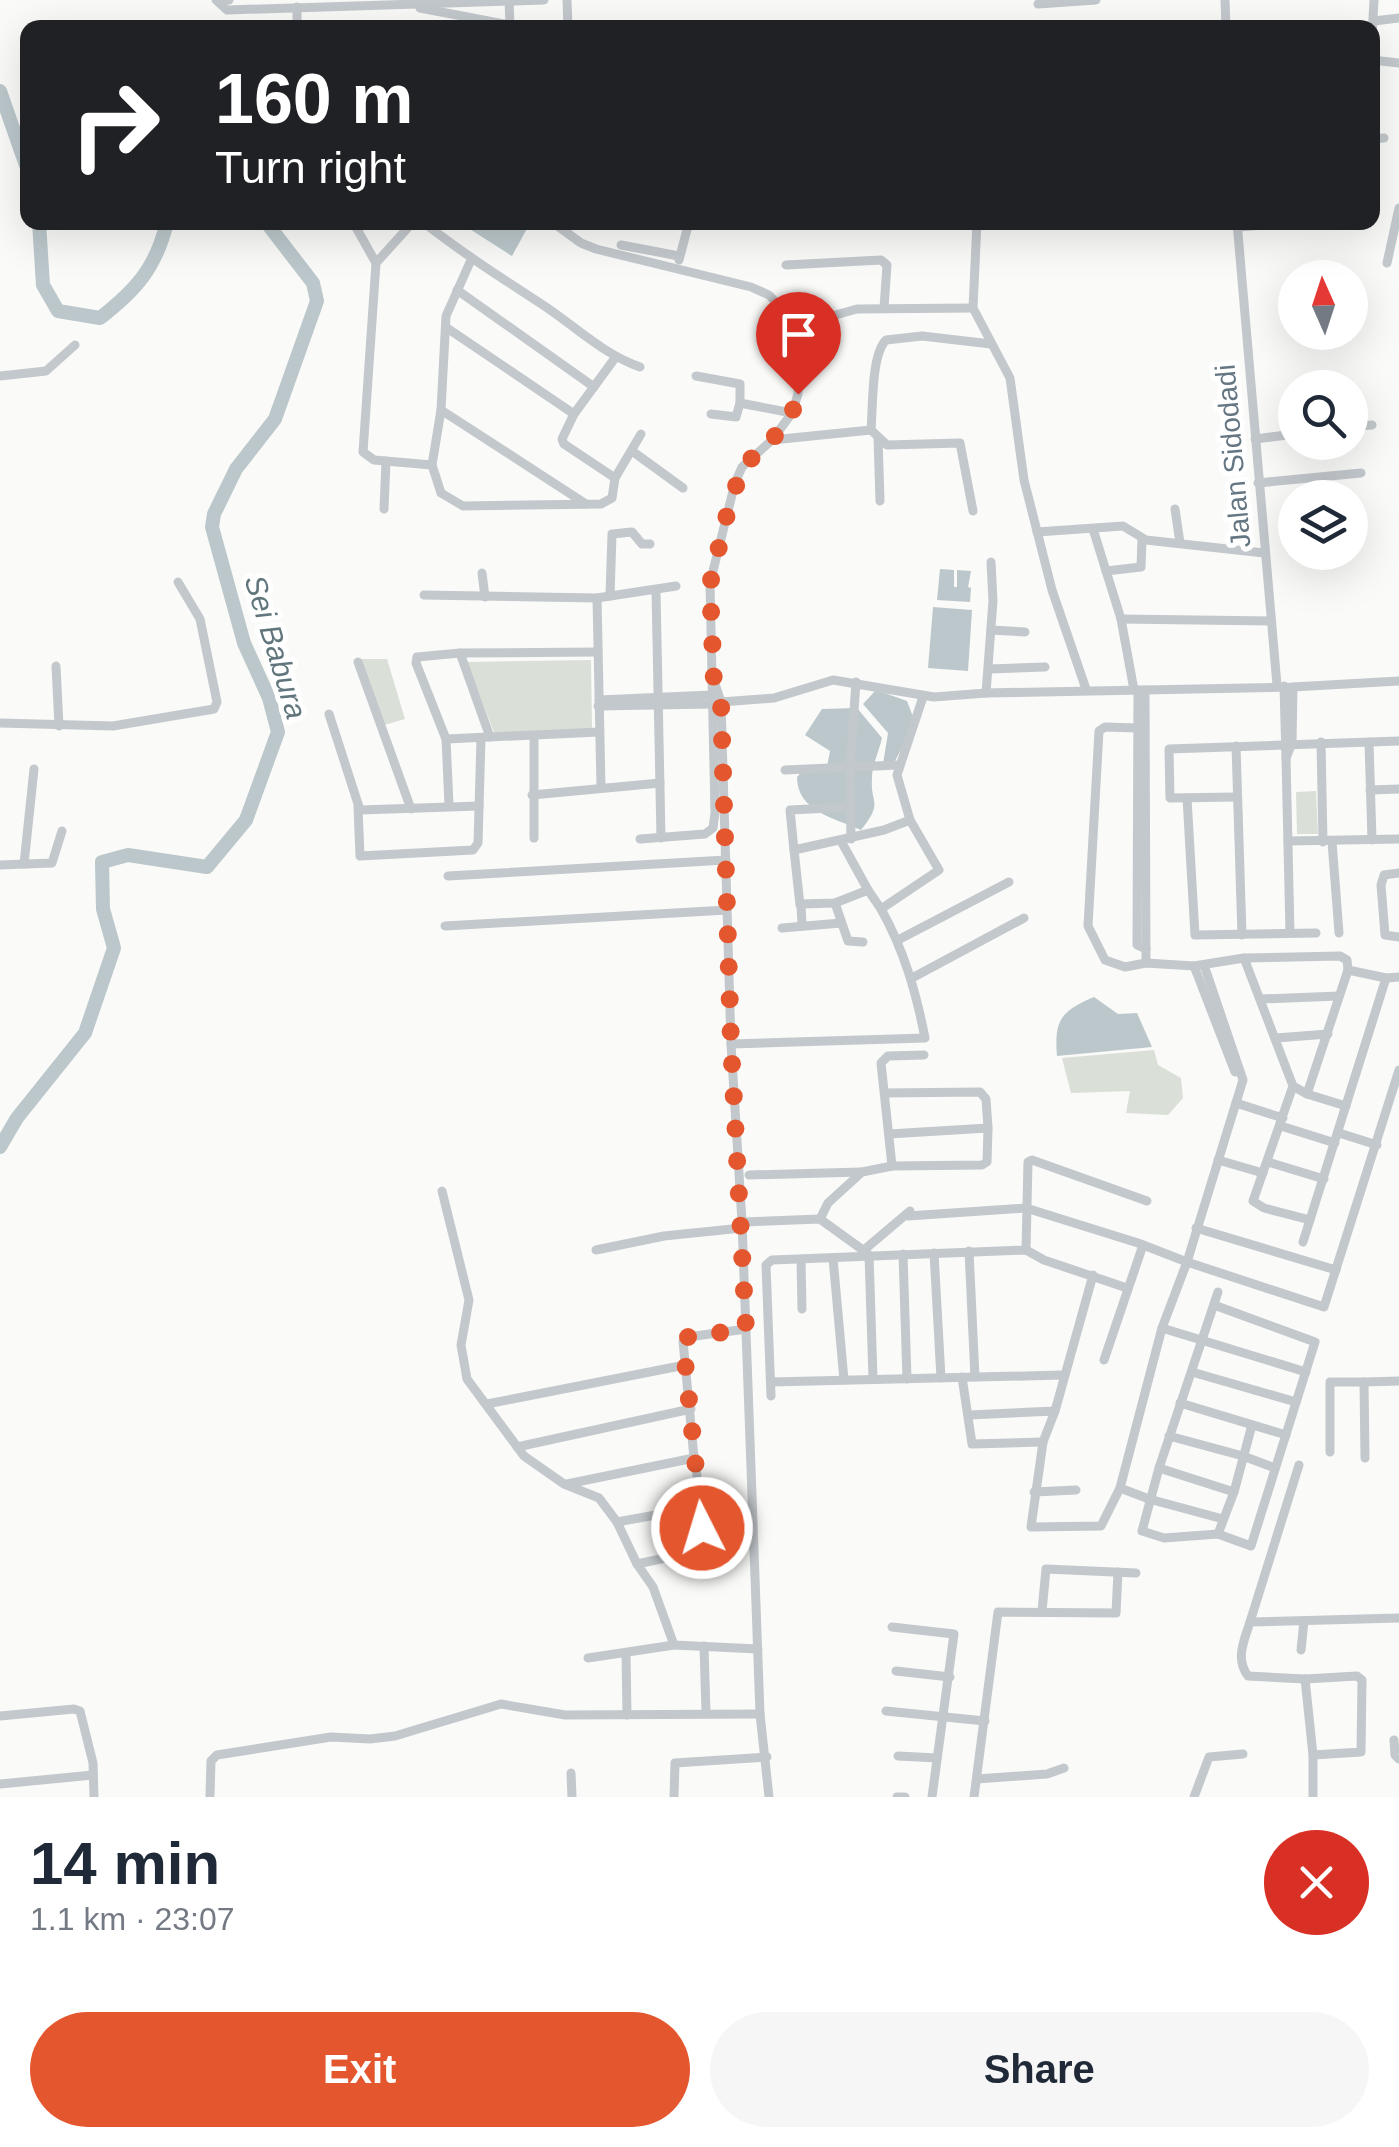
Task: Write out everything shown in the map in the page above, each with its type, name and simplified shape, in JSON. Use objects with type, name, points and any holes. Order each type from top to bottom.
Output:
[{"type":"street","points":[[216,0],[230,0]]},
{"type":"street","points":[[216,0],[227,10],[284,4],[296,8],[544,0]]},
{"type":"street","points":[[1038,4],[1096,0]]},
{"type":"street","points":[[402,4],[481,20]]},
{"type":"street","points":[[296,8],[297,20]]},
{"type":"street","points":[[1387,263],[1399,208]]},
{"type":"street","points":[[357,230],[376,263],[363,452],[369,458],[432,464]]},
{"type":"street","points":[[376,263],[406,230]]},
{"type":"street","points":[[433,230],[615,358],[640,367]]},
{"type":"street","points":[[563,230],[581,244],[596,249],[769,295],[790,317],[799,350],[798,394],[792,413],[772,440],[742,467],[734,483],[712,571],[760,1714],[769,1797]]},
{"type":"street","points":[[678,268],[687,230]]},
{"type":"street","points":[[977,230],[973,308],[1010,378],[1018,450],[1037,532],[1086,690]]},
{"type":"street","name":"Jalan Sidodadi","points":[[1237,230],[1271,621],[1289,712],[1286,758],[1290,933]]},
{"type":"street","points":[[621,245],[679,256]]},
{"type":"street","points":[[471,260],[446,316],[442,410],[432,464],[440,493],[463,506],[588,505],[611,500],[615,478],[642,434]]},
{"type":"street","points":[[786,265],[882,260],[886,265],[884,308]]},
{"type":"street","points":[[456,290],[594,387]]},
{"type":"street","points":[[790,317],[832,316],[857,309],[973,308]]},
{"type":"street","points":[[447,328],[574,414]]},
{"type":"street","points":[[880,501],[874,434],[879,350],[883,342],[922,336],[991,344]]},
{"type":"street","points":[[0,376],[46,371],[74,345]]},
{"type":"street","points":[[615,358],[562,436],[564,444],[615,478]]},
{"type":"street","points":[[696,376],[740,384],[736,417],[712,414]]},
{"type":"street","points":[[740,403],[792,413]]},
{"type":"street","points":[[442,410],[588,505]]},
{"type":"street","points":[[1368,425],[1372,424]]},
{"type":"street","points":[[772,440],[874,434],[886,445],[960,443],[973,511]]},
{"type":"street","points":[[1255,439],[1278,436]]},
{"type":"street","points":[[632,451],[684,488]]},
{"type":"street","points":[[384,508],[386,460]]},
{"type":"street","points":[[1258,483],[1361,473]]},
{"type":"street","points":[[1175,509],[1180,544]]},
{"type":"street","points":[[1037,532],[1127,527],[1142,539],[1264,552]]},
{"type":"street","points":[[1093,530],[1139,690],[1146,963]]},
{"type":"street","points":[[610,596],[612,534],[632,532],[642,544],[650,544]]},
{"type":"street","points":[[1106,571],[1141,567],[1142,539]]},
{"type":"street","points":[[986,692],[992,562]]},
{"type":"street","points":[[482,573],[485,597]]},
{"type":"street","points":[[0,723],[141,723],[216,707],[200,619],[178,582]]},
{"type":"street","points":[[424,595],[597,598],[676,586]]},
{"type":"street","points":[[656,590],[661,838]]},
{"type":"street","points":[[597,598],[601,787]]},
{"type":"street","points":[[1121,619],[1271,621]]},
{"type":"street","points":[[991,630],[1025,632]]},
{"type":"street","points":[[449,805],[446,739],[416,659],[423,654],[598,652]]},
{"type":"street","points":[[329,714],[358,807],[360,856],[473,850],[478,842],[485,738],[460,653]]},
{"type":"street","points":[[358,662],[412,810]]},
{"type":"street","points":[[56,666],[60,726]]},
{"type":"street","points":[[989,669],[1045,667]]},
{"type":"street","points":[[599,703],[774,698],[823,680],[856,682],[923,697],[1399,681]]},
{"type":"street","points":[[731,1044],[926,1038],[912,978],[898,940],[868,890],[846,840],[856,682]]},
{"type":"street","points":[[1139,690],[1137,944],[1146,949]]},
{"type":"street","points":[[881,908],[939,870],[910,820],[897,775],[923,697]]},
{"type":"street","points":[[640,839],[704,834],[713,828],[715,700]]},
{"type":"street","points":[[1138,728],[1105,727],[1099,731],[1088,926],[1105,960],[1125,968],[1146,963],[1199,966],[1244,958],[1340,956],[1347,960],[1348,970],[1307,1094]]},
{"type":"street","points":[[446,739],[598,732]]},
{"type":"street","points":[[534,737],[534,838]]},
{"type":"street","points":[[1236,797],[1168,796],[1169,749],[1399,740]]},
{"type":"street","points":[[1321,742],[1338,933]]},
{"type":"street","points":[[1370,742],[1372,840]]},
{"type":"street","points":[[1236,746],[1242,935]]},
{"type":"street","points":[[785,770],[898,765]]},
{"type":"street","points":[[24,864],[34,769]]},
{"type":"street","points":[[532,795],[660,783]]},
{"type":"street","points":[[1370,790],[1399,789]]},
{"type":"street","points":[[1187,798],[1197,937],[1316,933]]},
{"type":"street","points":[[358,807],[412,810],[479,806]]},
{"type":"street","points":[[802,926],[790,810],[850,806]]},
{"type":"street","points":[[794,850],[846,840],[910,820]]},
{"type":"street","points":[[0,865],[52,863],[62,831]]},
{"type":"street","points":[[1288,841],[1399,839]]},
{"type":"street","points":[[448,876],[726,860]]},
{"type":"street","points":[[1399,874],[1384,875],[1381,886],[1385,935],[1399,937]]},
{"type":"street","points":[[898,940],[1008,882]]},
{"type":"street","points":[[800,906],[835,903],[868,890]]},
{"type":"street","points":[[835,903],[848,941],[864,942]]},
{"type":"street","points":[[445,926],[727,910]]},
{"type":"street","points":[[912,978],[1024,918]]},
{"type":"street","points":[[782,928],[841,923]]},
{"type":"street","points":[[1244,958],[1293,1086],[1254,1203],[1310,1220]]},
{"type":"street","points":[[1093,1275],[1056,1411],[1043,1442],[1031,1527],[1101,1526],[1120,1488],[1162,1328],[1187,1262],[1236,1103],[1239,1089],[1226,1036],[1199,966]]},
{"type":"street","points":[[1348,970],[1399,977]]},
{"type":"street","points":[[1303,1242],[1386,978]]},
{"type":"street","points":[[1260,999],[1339,996]]},
{"type":"street","points":[[1276,1038],[1328,1034]]},
{"type":"street","points":[[892,1166],[884,1058],[924,1055]]},
{"type":"street","points":[[866,1253],[908,1216],[1026,1206],[1323,1307],[1399,1070]]},
{"type":"street","points":[[1293,1086],[1346,1106]]},
{"type":"street","points":[[749,1175],[985,1165],[988,1128],[986,1099],[980,1092],[886,1093]]},
{"type":"street","points":[[1236,1103],[1282,1122],[1377,1145]]},
{"type":"street","points":[[889,1134],[988,1128]]},
{"type":"street","points":[[1026,1250],[1028,1162],[1036,1160],[1147,1201]]},
{"type":"street","points":[[1218,1160],[1263,1173]]},
{"type":"street","points":[[1268,1162],[1324,1179]]},
{"type":"street","points":[[820,1219],[828,1203],[862,1172]]},
{"type":"street","points":[[442,1191],[469,1300],[461,1358],[467,1379],[524,1456],[564,1484],[599,1498],[654,1587],[674,1644]]},
{"type":"street","points":[[596,1250],[742,1225],[820,1219],[866,1253]]},
{"type":"street","points":[[1196,1228],[1336,1270]]},
{"type":"street","points":[[1104,1360],[1143,1244]]},
{"type":"street","points":[[771,1396],[766,1264],[772,1260],[866,1253],[1026,1250],[1044,1260],[1127,1288]]},
{"type":"street","points":[[969,1251],[975,1377]]},
{"type":"street","points":[[866,1253],[873,1378]]},
{"type":"street","points":[[934,1253],[940,1378]]},
{"type":"street","points":[[903,1254],[907,1379]]},
{"type":"street","points":[[834,1258],[844,1380]]},
{"type":"street","points":[[801,1260],[802,1309]]},
{"type":"street","points":[[1214,1305],[1313,1339],[1316,1346],[1251,1546],[1218,1534],[1164,1538],[1144,1534],[1158,1468],[1218,1292]]},
{"type":"street","points":[[1162,1328],[1306,1372]]},
{"type":"street","points":[[638,1564],[702,1550],[685,1338],[746,1329]]},
{"type":"street","points":[[486,1404],[685,1365]]},
{"type":"street","points":[[1192,1372],[1296,1402]]},
{"type":"street","points":[[770,1382],[1063,1375]]},
{"type":"street","points":[[962,1377],[970,1439],[975,1445],[1043,1442]]},
{"type":"street","points":[[1330,1452],[1330,1382],[1399,1380]]},
{"type":"street","points":[[1364,1382],[1365,1458]]},
{"type":"street","points":[[1180,1403],[1286,1435]]},
{"type":"street","points":[[517,1446],[691,1409]]},
{"type":"street","points":[[969,1415],[1056,1411]]},
{"type":"street","points":[[1218,1534],[1252,1425]]},
{"type":"street","points":[[1169,1436],[1274,1468]]},
{"type":"street","points":[[564,1484],[694,1457]]},
{"type":"street","points":[[1300,1465],[1241,1654],[1245,1673],[1252,1677],[1358,1676],[1363,1682],[1361,1752],[1312,1756]]},
{"type":"street","points":[[1158,1468],[1234,1492]]},
{"type":"street","points":[[1120,1488],[1223,1519]]},
{"type":"street","points":[[1034,1492],[1076,1490]]},
{"type":"street","points":[[617,1522],[700,1507]]},
{"type":"street","points":[[1042,1612],[1046,1569],[1136,1574]]},
{"type":"street","points":[[974,1797],[998,1612],[1116,1613],[1118,1572]]},
{"type":"street","points":[[1250,1622],[1399,1618]]},
{"type":"street","points":[[1301,1650],[1304,1621]]},
{"type":"street","points":[[892,1627],[952,1632],[950,1677],[932,1797]]},
{"type":"street","points":[[588,1658],[674,1644],[758,1649]]},
{"type":"street","points":[[704,1646],[706,1713]]},
{"type":"street","points":[[626,1653],[627,1715]]},
{"type":"street","points":[[896,1672],[950,1677]]},
{"type":"street","points":[[1304,1679],[1312,1797]]},
{"type":"street","points":[[210,1796],[211,1760],[217,1755],[330,1737],[396,1736],[501,1704],[560,1715],[760,1714]]},
{"type":"street","points":[[0,1716],[77,1710],[93,1763],[94,1797]]},
{"type":"street","points":[[886,1710],[985,1721]]},
{"type":"street","points":[[1394,1740],[1395,1756],[1399,1759]]},
{"type":"street","points":[[1194,1797],[1209,1757],[1243,1754]]},
{"type":"street","points":[[674,1797],[675,1763],[767,1756]]},
{"type":"street","points":[[898,1756],[938,1758]]},
{"type":"street","points":[[977,1779],[1047,1774],[1064,1768]]},
{"type":"street","points":[[571,1773],[572,1797]]},
{"type":"street","points":[[0,1784],[93,1775]]},
{"type":"street","points":[[897,1797],[905,1797]]},
{"type":"shaded area","points":[[471,230],[526,230],[512,256]]},
{"type":"shaded area","points":[[940,569],[954,570],[954,587],[957,570],[971,571],[970,602],[937,600]]},
{"type":"shaded area","points":[[933,607],[972,610],[968,671],[928,668]]},
{"type":"shaded area","points":[[361,659],[387,659],[405,719],[381,726]]},
{"type":"shaded area","points":[[591,660],[592,729],[495,735],[467,662]]},
{"type":"shaded area","points":[[876,690],[907,701],[915,722],[892,767],[883,764],[888,733],[863,704]]},
{"type":"shaded area","points":[[857,708],[882,738],[872,773],[874,808],[861,830],[810,806],[803,798],[797,777],[807,766],[827,767],[830,751],[805,735],[822,709]]},
{"type":"shaded area","points":[[1316,791],[1318,834],[1297,834],[1296,792]]},
{"type":"shaded area","points":[[1094,997],[1118,1014],[1137,1013],[1152,1047],[1057,1056],[1062,1018]]},
{"type":"shaded area","points":[[1154,1050],[1158,1065],[1181,1078],[1183,1098],[1168,1115],[1126,1113],[1130,1091],[1071,1093],[1062,1058]]},
{"type":"waterway","name":"Sei Babura","points":[[0,91],[20,148]]},
{"type":"waterway","name":"Sei Babura","points":[[40,230],[43,285],[58,311],[100,318],[143,277],[164,230]]},
{"type":"waterway","name":"Sei Babura","points":[[0,1147],[17,1118],[85,1033],[114,948],[103,909],[102,862],[128,855],[207,867],[246,820],[278,732],[269,698],[244,643],[212,527],[214,514],[236,469],[275,419],[317,301],[313,283],[272,230]]},
{"type":"route","points":[[702,1528],[683,1341],[746,1329],[731,1044],[721,702],[714,684],[710,584],[734,483],[742,467],[772,440],[792,413],[798,394]]}]
